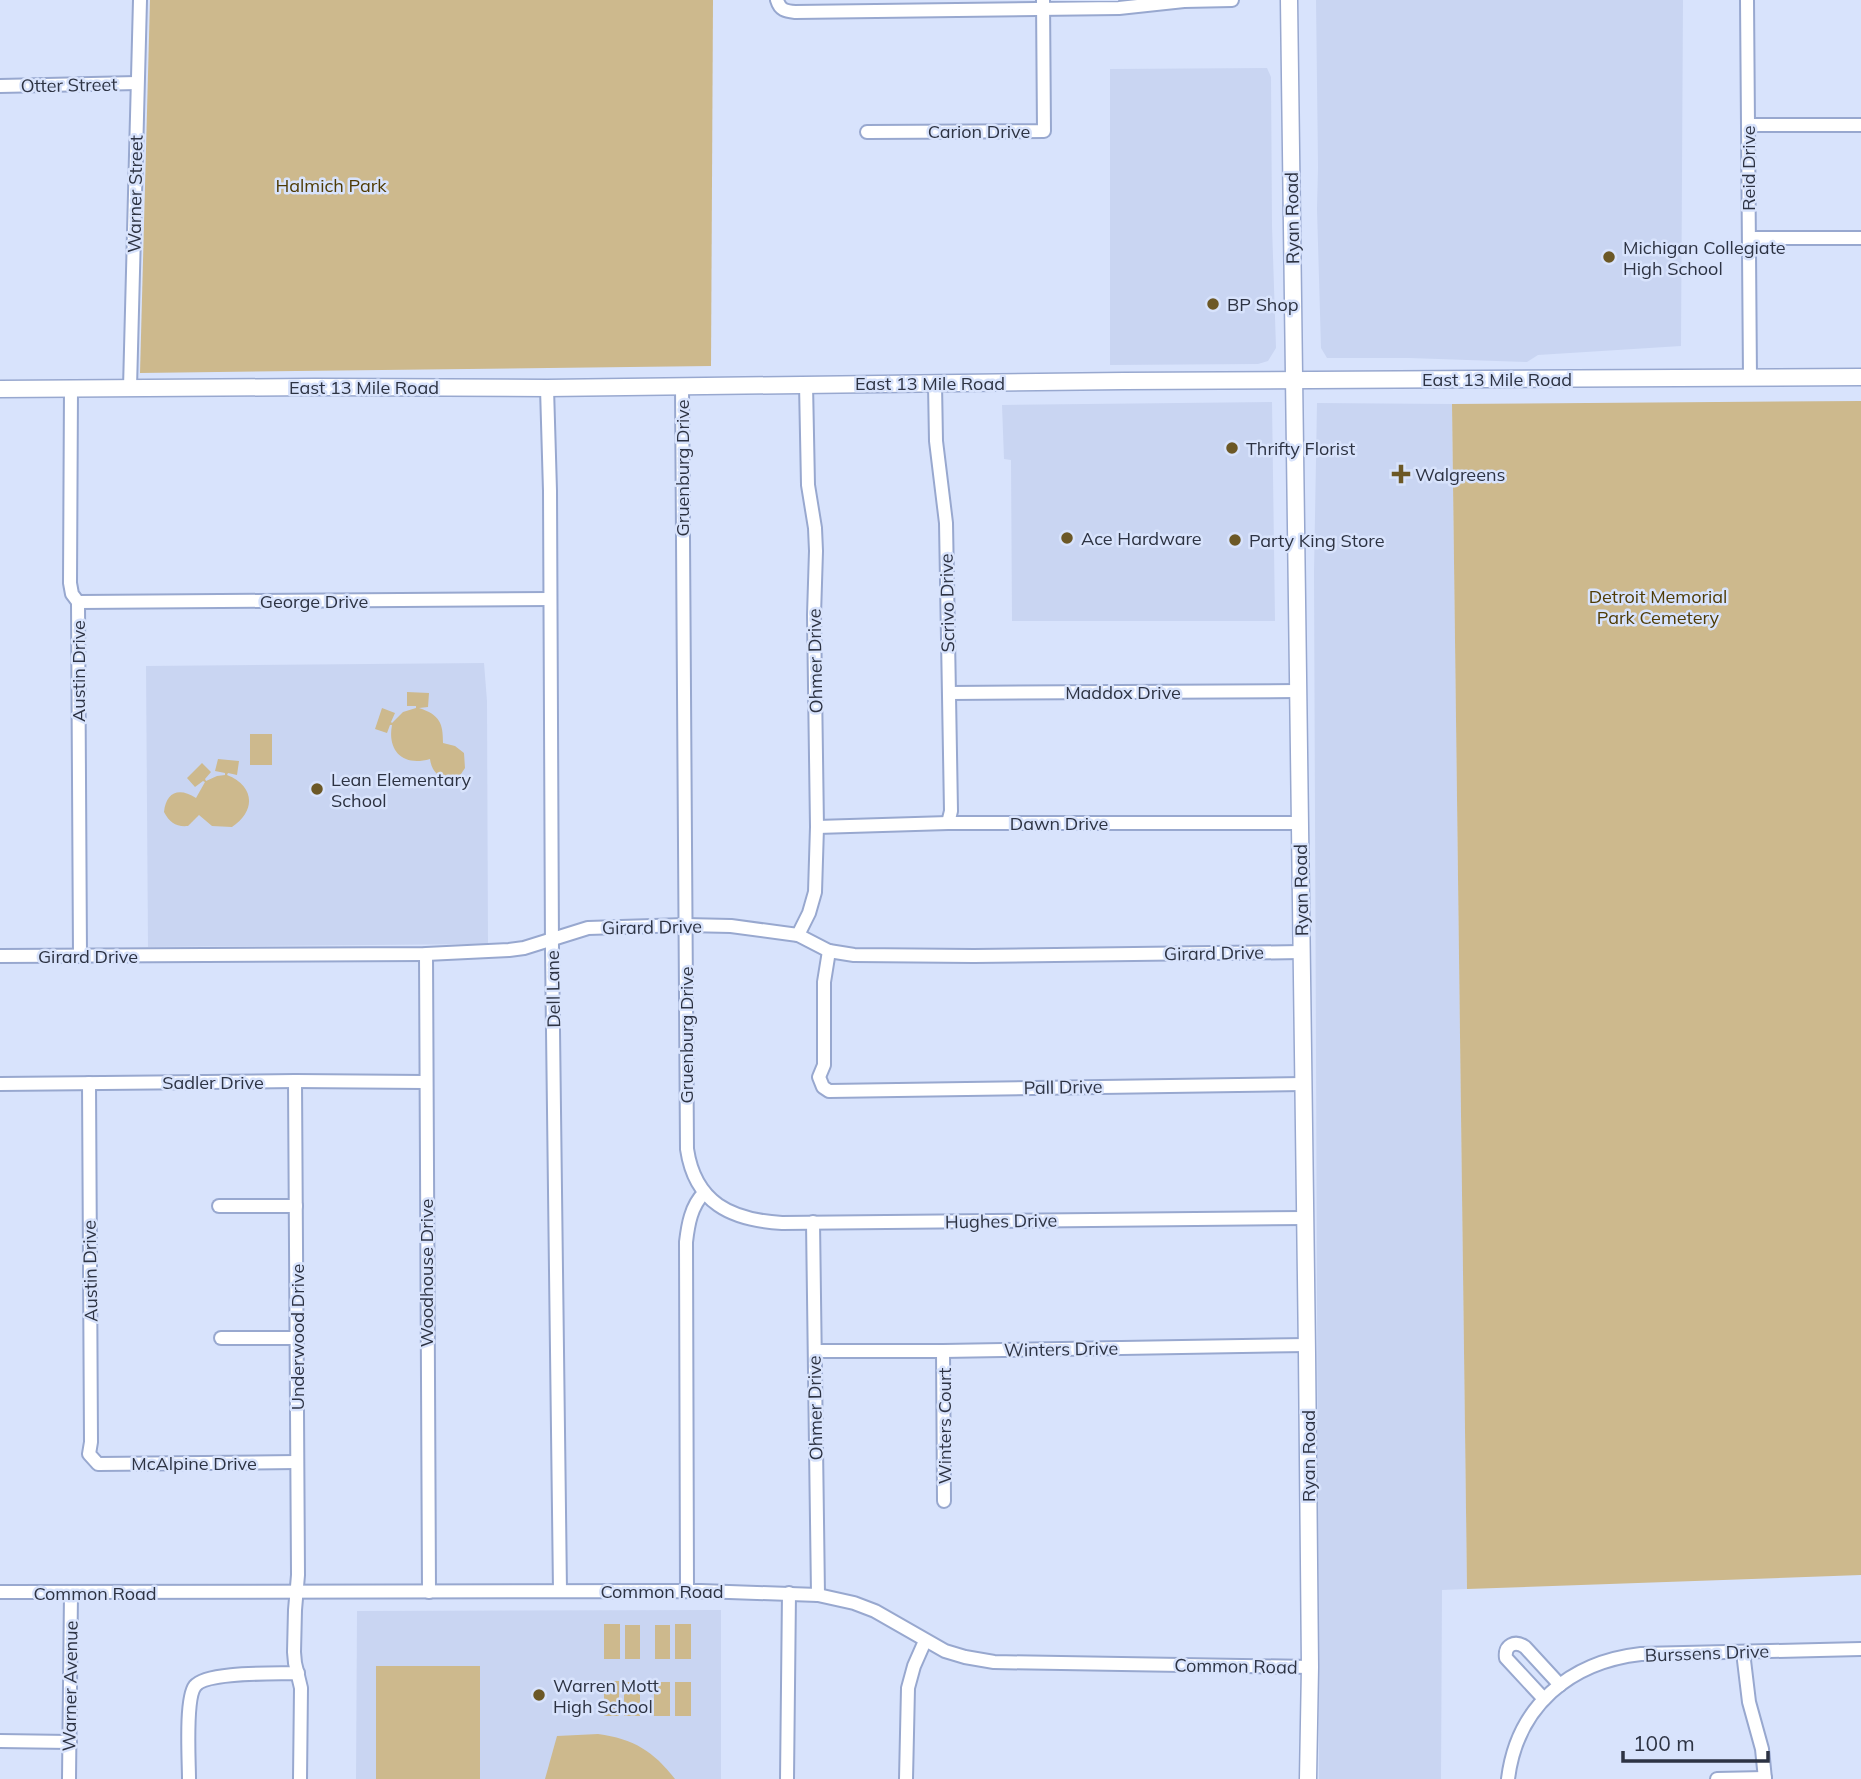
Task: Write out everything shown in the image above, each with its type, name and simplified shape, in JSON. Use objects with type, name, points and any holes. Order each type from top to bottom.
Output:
[{"type":"main road","name":"Ryan Road","points":[[1289,0],[1306,1218],[1310,1667],[1308,1779]]},
{"type":"main road","name":"East 13 Mile Road","points":[[0,389],[1861,377]]},
{"type":"street","name":"Warner Street","points":[[130,388],[140,0]]},
{"type":"street","points":[[779,4],[785,11],[795,12],[910,5],[1119,8],[1184,1],[1232,0]]},
{"type":"street","name":"Reid Drive","points":[[1747,0],[1750,377]]},
{"type":"street","name":"Carion Drive","points":[[867,131],[1044,131],[1043,5]]},
{"type":"street","name":"Otter Street","points":[[0,86],[137,83]]},
{"type":"street","points":[[1748,125],[1861,125]]},
{"type":"street","points":[[1748,238],[1861,238]]},
{"type":"street","name":"Ohmer Drive","points":[[798,935],[809,913],[815,891],[817,827],[814,615],[816,551],[808,485],[806,384]]},
{"type":"street","name":"Scrivo Drive","points":[[935,384],[936,441],[946,523],[951,811],[948,823]]},
{"type":"street","name":"Gruenburg Drive","points":[[682,386],[687,1149],[695,1179],[705,1193]]},
{"type":"street","name":"Dell Lane","points":[[547,387],[560,1591]]},
{"type":"street","name":"Austin Drive","points":[[71,388],[70,583],[72,594],[78,602],[80,956]]},
{"type":"street","name":"George Drive","points":[[78,602],[550,599]]},
{"type":"street","name":"Maddox Drive","points":[[949,693],[1298,691]]},
{"type":"street","name":"Dawn Drive","points":[[817,827],[948,823],[1300,823]]},
{"type":"street","name":"Girard Drive","points":[[0,956],[426,954],[524,948],[587,928],[685,925],[730,926],[798,935],[828,951],[854,955],[1302,952]]},
{"type":"street","name":"Pall Drive","points":[[828,951],[824,982],[824,1065],[819,1077],[823,1087],[829,1091],[1303,1084]]},
{"type":"street","name":"Woodhouse Drive","points":[[426,954],[429,1592]]},
{"type":"street","name":"Underwood Drive","points":[[295,1082],[298,1462],[295,1663],[301,1688],[300,1779]]},
{"type":"street","name":"Sadler Drive","points":[[0,1084],[425,1082]]},
{"type":"street","name":"Austin Drive","points":[[89,1083],[89,1454],[93,1459]]},
{"type":"street","points":[[687,1591],[686,1242],[691,1214],[699,1198],[705,1193]]},
{"type":"street","name":"Hughes Drive","points":[[705,1193],[738,1216],[758,1222],[1306,1218]]},
{"type":"street","points":[[219,1206],[296,1206]]},
{"type":"street","name":"Ohmer Drive","points":[[813,1222],[818,1595]]},
{"type":"street","points":[[221,1338],[297,1338]]},
{"type":"street","name":"Winters Drive","points":[[815,1351],[1307,1345]]},
{"type":"street","name":"Winters Court","points":[[943,1351],[944,1501]]},
{"type":"street","name":"McAlpine Drive","points":[[93,1459],[98,1464],[298,1462]]},
{"type":"street","name":"Common Road","points":[[0,1592],[789,1592],[854,1603],[897,1622],[945,1651],[994,1662],[1310,1667]]},
{"type":"street","points":[[787,1779],[789,1592]]},
{"type":"street","name":"Warner Avenue","points":[[69,1779],[71,1593]]},
{"type":"street","points":[[906,1779],[908,1688],[914,1665],[925,1641]]},
{"type":"street","points":[[1544,1699],[1506,1658],[1506,1649],[1509,1646],[1514,1643],[1525,1647],[1560,1685]]},
{"type":"street","name":"Burssens Drive","points":[[1508,1779],[1516,1740],[1544,1699],[1580,1671],[1603,1661],[1641,1654],[1861,1649]]},
{"type":"street","points":[[1717,1779],[1765,1778],[1762,1749],[1749,1702],[1743,1652]]},
{"type":"street","points":[[189,1779],[189,1718],[191,1697],[196,1685],[202,1680],[221,1676],[298,1673]]},
{"type":"street","points":[[0,1741],[70,1742]]},
{"type":"shaded area","name":"Michigan Collegiate High School","points":[[1316,0],[1683,0],[1681,346],[1538,355],[1527,362],[1327,358],[1321,348]]},
{"type":"shaded area","points":[[1267,68],[1271,77],[1276,348],[1268,361],[1258,364],[1110,365],[1110,69]]},
{"type":"shaded area","points":[[1272,402],[1275,621],[1012,621],[1011,460],[1004,459],[1002,405]]},
{"type":"shaded area","points":[[1317,403],[1452,404],[1467,1589],[1442,1590],[1441,1779],[1319,1779],[1314,573]]},
{"type":"shaded area","name":"Lean Elementary School","points":[[484,663],[487,701],[488,944],[148,947],[146,666]]},
{"type":"shaded area","name":"Warren Mott High School","points":[[721,1610],[721,1779],[356,1779],[357,1611]]},
{"type":"green space","name":"Halmich Park","points":[[150,0],[713,0],[711,366],[140,373]]},
{"type":"green space","name":"Detroit Memorial Park Cemetery","points":[[1861,401],[1861,1575],[1467,1589],[1452,404]]},
{"type":"green space","points":[[407,692],[429,693],[428,707],[419,708],[439,721],[443,743],[455,746],[464,753],[465,768],[459,777],[439,776],[430,759],[412,761],[399,755],[392,742],[392,725],[387,733],[375,729],[382,708],[395,713],[392,723],[403,712],[416,708],[407,706]]},
{"type":"green space","points":[[250,734],[272,734],[272,765],[250,765]]},
{"type":"green space","points":[[218,759],[239,761],[237,775],[227,775],[247,792],[249,799],[245,814],[232,827],[212,826],[199,815],[188,826],[174,824],[164,812],[167,800],[179,792],[196,798],[205,782],[195,787],[187,778],[202,763],[211,772],[206,781],[225,775],[215,771]]},
{"type":"green space","points":[[604,1624],[620,1624],[620,1659],[604,1659]]},
{"type":"green space","points":[[675,1624],[691,1624],[691,1659],[675,1659]]},
{"type":"green space","points":[[625,1625],[640,1625],[640,1659],[625,1659]]},
{"type":"green space","points":[[655,1625],[670,1625],[670,1659],[655,1659]]},
{"type":"green space","points":[[376,1666],[480,1666],[480,1779],[376,1779]]},
{"type":"green space","points":[[604,1681],[619,1681],[619,1716],[604,1716]]},
{"type":"green space","points":[[624,1682],[640,1682],[640,1716],[624,1716]]},
{"type":"green space","points":[[654,1682],[670,1682],[670,1716],[654,1716]]},
{"type":"green space","points":[[675,1682],[691,1682],[691,1716],[675,1716]]},
{"type":"green space","points":[[598,1734],[622,1739],[642,1748],[659,1761],[675,1779],[545,1779],[557,1736]]},
{"type":"place","name":"Michigan Collegiate High School","points":[[1609,257]]},
{"type":"place","name":"BP Shop","points":[[1213,304]]},
{"type":"place","name":"Thrifty Florist","points":[[1232,448]]},
{"type":"place","name":"Walgreens","points":[[1401,474]]},
{"type":"place","name":"Ace Hardware","points":[[1067,538]]},
{"type":"place","name":"Party King Store","points":[[1235,540]]},
{"type":"place","name":"Lean Elementary School","points":[[317,789]]},
{"type":"place","name":"Warren Mott High School","points":[[539,1695]]}]
